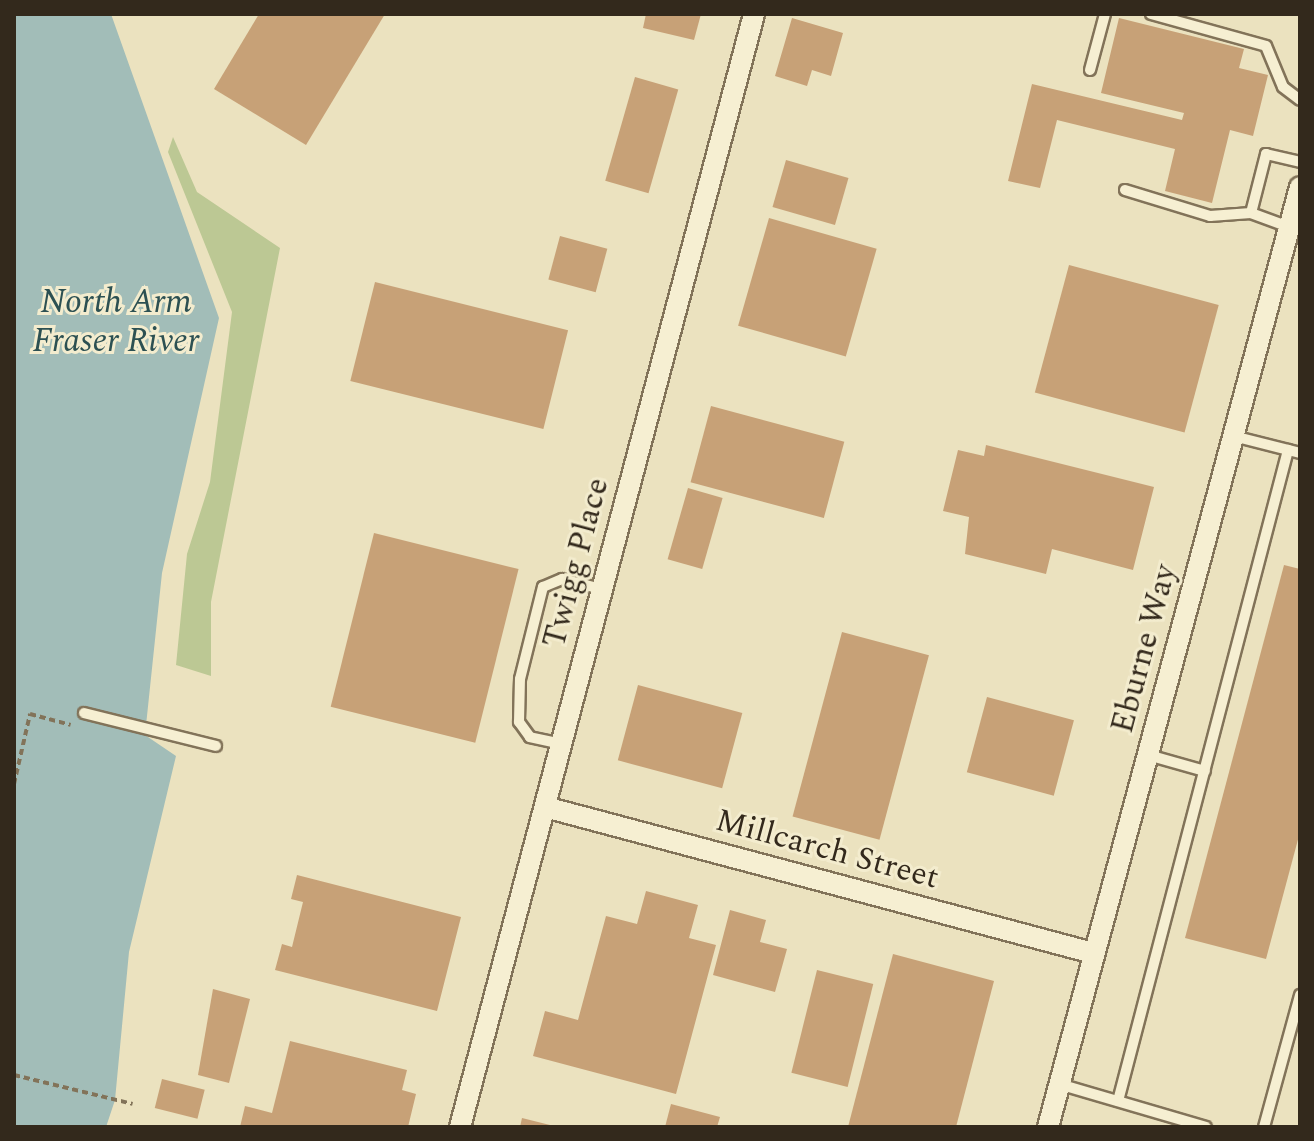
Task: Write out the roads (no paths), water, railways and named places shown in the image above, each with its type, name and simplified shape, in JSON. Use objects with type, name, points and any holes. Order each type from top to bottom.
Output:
[{"type":"street","name":"Twigg Place","points":[[460,1127],[754,14]]},
{"type":"street","name":"Eburne Way","points":[[1048,1127],[1300,187]]},
{"type":"street","name":"Millcarch Street","points":[[545,807],[1093,953]]},
{"type":"lane","points":[[1090,70],[1105,14]]},
{"type":"lane","points":[[1151,14],[1266,46],[1283,87],[1300,100]]},
{"type":"lane","points":[[1251,213],[1266,154],[1300,162]]},
{"type":"lane","points":[[1125,190],[1210,216],[1251,213],[1289,227]]},
{"type":"lane","points":[[1233,436],[1300,453]]},
{"type":"lane","points":[[1118,1101],[1288,450]]},
{"type":"lane","points":[[562,744],[530,737],[519,722],[536,618],[549,582],[601,589]]},
{"type":"lane","points":[[84,713],[216,746]]},
{"type":"lane","points":[[1148,755],[1205,771]]},
{"type":"lane","points":[[1264,1127],[1300,995]]},
{"type":"lane","points":[[1059,1084],[1206,1127]]},
{"type":"water","name":"North Arm Fraser River","points":[[14,14],[111,14],[219,318],[162,573],[145,735],[176,756],[129,952],[115,1100],[106,1127],[14,1127]]}]
